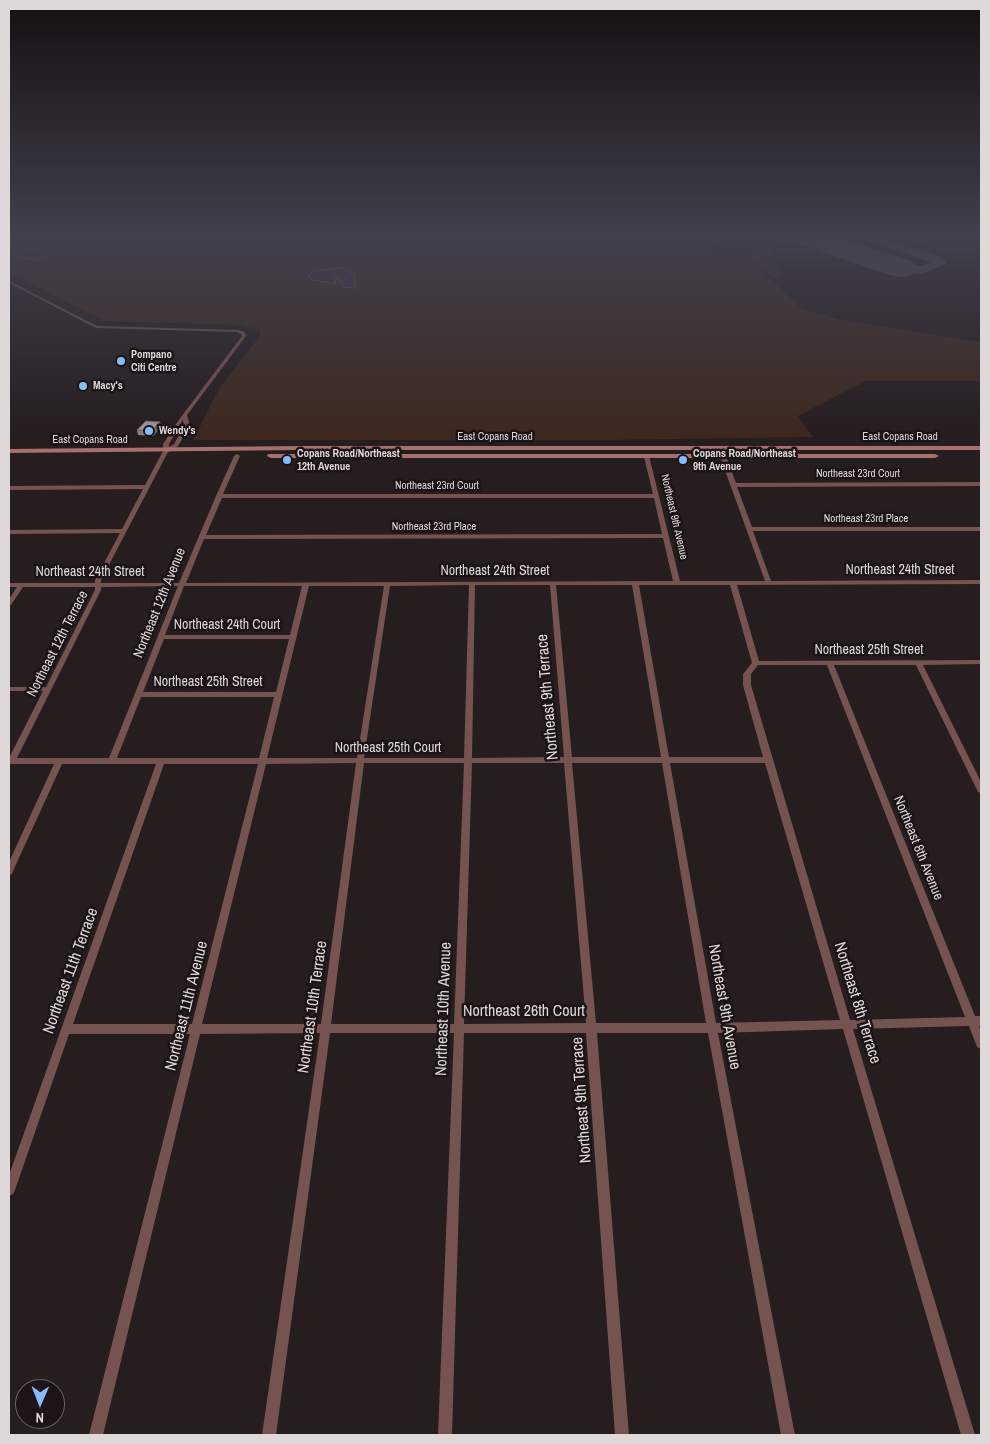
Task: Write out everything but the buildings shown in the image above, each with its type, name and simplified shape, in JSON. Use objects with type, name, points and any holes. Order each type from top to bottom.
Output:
[{"type":"main road","name":"East Copans Road","points":[[9,457],[164,454],[302,448],[981,456]]},
{"type":"main road","name":"East Copans Road","points":[[9,451],[237,456],[647,456],[722,452],[981,448]]},
{"type":"street","name":"Northeast 12th Terrace","points":[[10,761],[50,689],[98,590],[97,585],[122,532],[164,454],[176,445],[186,426],[185,416],[244,336],[243,333],[238,331],[96,327],[46,301]]},
{"type":"street","points":[[722,452],[769,583]]},
{"type":"street","name":"Northeast 12th Avenue","points":[[112,760],[182,584],[237,456]]},
{"type":"street","name":"Northeast 9th Avenue","points":[[647,456],[677,583]]},
{"type":"street","name":"Northeast 23rd Court","points":[[734,485],[981,484]]},
{"type":"street","points":[[9,488],[147,487]]},
{"type":"street","name":"Northeast 23rd Court","points":[[219,496],[656,496]]},
{"type":"street","name":"Northeast 23rd Place","points":[[750,529],[981,529]]},
{"type":"street","points":[[9,532],[122,532]]},
{"type":"street","name":"Northeast 23rd Place","points":[[202,537],[665,536]]},
{"type":"street","name":"Northeast 24th Street","points":[[9,585],[981,582]]},
{"type":"street","name":"Northeast 9th Terrace","points":[[553,583],[591,1028],[622,1435]]},
{"type":"street","name":"Northeast 9th Avenue","points":[[635,583],[712,1028],[788,1435]]},
{"type":"street","points":[[733,583],[756,663]]},
{"type":"street","name":"Northeast 11th Avenue","points":[[96,1435],[306,584]]},
{"type":"street","name":"Northeast 10th Terrace","points":[[269,1435],[360,760],[387,584]]},
{"type":"street","name":"Northeast 10th Avenue","points":[[445,1435],[468,760],[472,584]]},
{"type":"street","points":[[9,604],[21,585]]},
{"type":"street","name":"Northeast 24th Court","points":[[161,637],[293,637]]},
{"type":"street","points":[[918,662],[981,790]]},
{"type":"street","name":"Northeast 25th Street","points":[[756,663],[981,662]]},
{"type":"street","name":"Northeast 8th Terrace","points":[[756,663],[747,674],[747,684],[968,1435]]},
{"type":"street","name":"Northeast 8th Avenue","points":[[830,663],[977,1021],[981,1044]]},
{"type":"street","points":[[9,689],[50,689]]},
{"type":"street","name":"Northeast 25th Street","points":[[138,694],[278,695]]},
{"type":"street","name":"Northeast 25th Court","points":[[10,761],[768,760]]},
{"type":"street","points":[[9,871],[59,761]]},
{"type":"street","name":"Northeast 11th Terrace","points":[[9,1190],[161,761]]},
{"type":"street","name":"Northeast 26th Court","points":[[66,1029],[712,1028],[977,1021]]},
{"type":"shaded area","points":[[65,301],[794,301],[802,309],[842,320],[981,342],[981,381],[865,381],[798,416],[813,437],[607,440],[193,440],[220,387],[260,336],[260,330],[242,325],[104,321]]},
{"type":"place","name":"Pompano Citi Centre","points":[[121,361]]},
{"type":"place","name":"Macy's","points":[[83,386]]},
{"type":"place","name":"Wendy's","points":[[149,431]]},
{"type":"place","name":"Copans Road/Northeast 12th Avenue","points":[[287,460]]},
{"type":"place","name":"Copans Road/Northeast 9th Avenue","points":[[683,460]]}]
